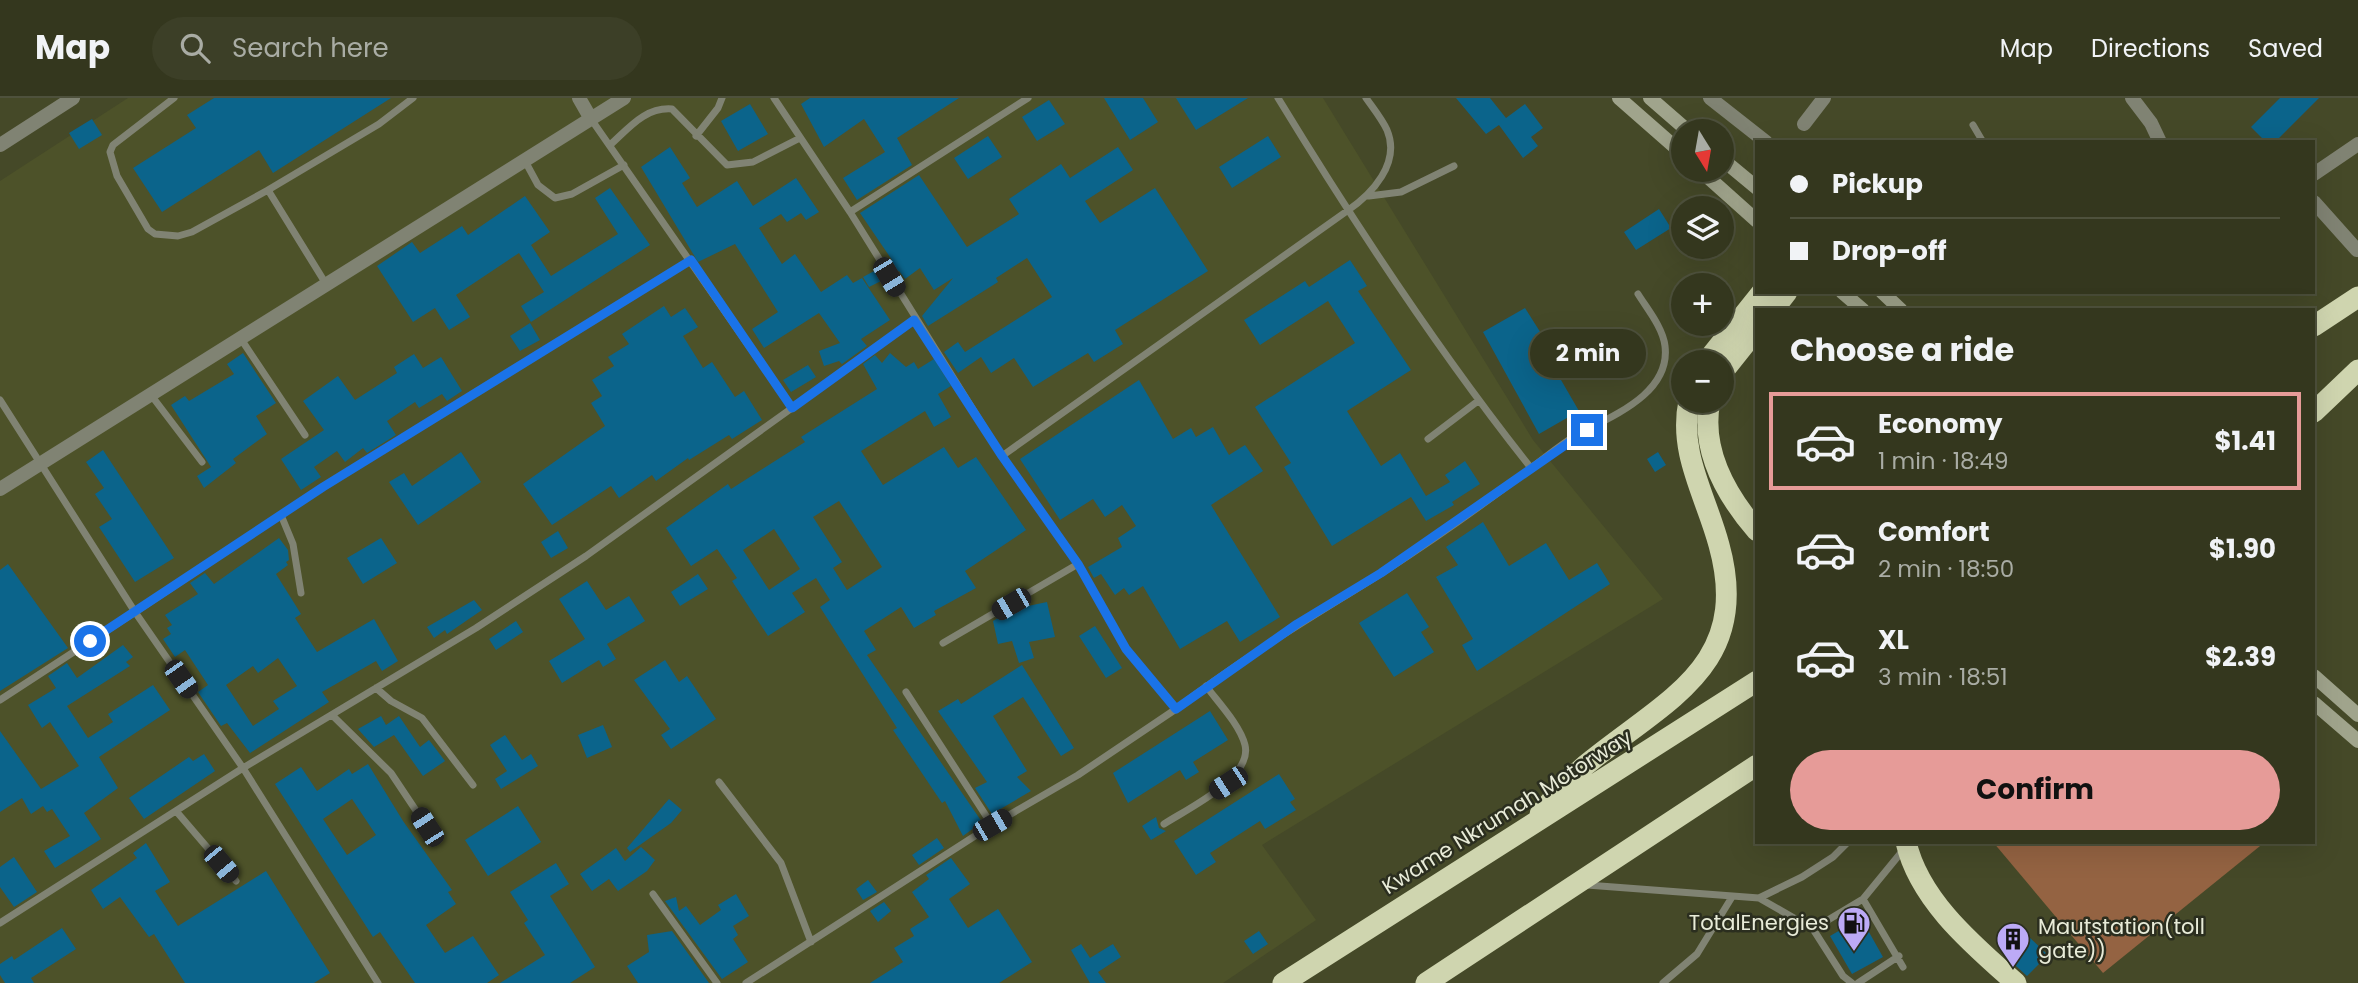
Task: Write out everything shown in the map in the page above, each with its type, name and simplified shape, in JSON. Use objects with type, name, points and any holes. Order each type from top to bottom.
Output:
[{"type":"highway","points":[[1716,350],[1760,294]]},
{"type":"highway","points":[[2318,322],[2358,297]]},
{"type":"highway","points":[[1734,358],[1755,332]]},
{"type":"highway","points":[[2315,398],[2358,370]]},
{"type":"highway","points":[[2315,411],[2358,370]]},
{"type":"highway","points":[[1524,832],[1575,774],[1682,692],[1708,657],[1720,634],[1726,613],[1724,562],[1691,465],[1686,438],[1688,413]]},
{"type":"highway","points":[[1710,413],[1709,436],[1719,475],[1733,501],[1755,528]]},
{"type":"highway","name":"Kwame Nkrumah Motorway","points":[[1283,983],[1524,832],[1755,682]]},
{"type":"highway","points":[[1426,983],[1755,766]]},
{"type":"highway","points":[[1906,844],[1920,876],[1945,914],[2016,983]]},
{"type":"main road","points":[[1619,98],[1671,144]]},
{"type":"main road","points":[[1650,98],[1674,119]]},
{"type":"main road","points":[[1734,169],[1755,186]]},
{"type":"main road","points":[[1713,182],[1755,220]]},
{"type":"main road","points":[[1844,294],[1861,308]]},
{"type":"main road","points":[[1884,294],[1899,308]]},
{"type":"main road","points":[[2315,677],[2358,715]]},
{"type":"main road","points":[[2315,704],[2358,741]]},
{"type":"street","points":[[0,145],[73,98]]},
{"type":"street","points":[[579,98],[591,119]]},
{"type":"street","points":[[0,489],[624,98]]},
{"type":"street","points":[[1710,98],[1763,140]]},
{"type":"street","points":[[1804,124],[1824,98]]},
{"type":"street","points":[[2137,99],[2159,140]]},
{"type":"street","points":[[2315,173],[2358,144]]},
{"type":"street","points":[[2315,203],[2357,250]]},
{"type":"lane","points":[[174,98],[165,101],[113,145],[110,152],[117,176],[148,229],[164,236],[192,232],[268,190],[379,124],[413,98]]},
{"type":"lane","points":[[696,136],[718,108],[722,98]]},
{"type":"lane","points":[[774,98],[850,212],[914,320],[1002,456],[1078,564],[1126,649],[1176,709]]},
{"type":"lane","points":[[850,212],[1028,98]]},
{"type":"lane","points":[[1278,98],[1347,211],[1478,401],[1531,468]]},
{"type":"lane","points":[[1366,98],[1388,131],[1391,155],[1369,196]]},
{"type":"lane","points":[[610,145],[646,113],[660,108],[672,110],[727,165],[752,162],[800,138]]},
{"type":"lane","points":[[591,119],[792,408]]},
{"type":"lane","points":[[1973,125],[1982,140]]},
{"type":"lane","points":[[525,161],[538,185],[555,198],[572,194],[624,164]]},
{"type":"lane","points":[[1002,456],[1369,196],[1401,192],[1454,166]]},
{"type":"lane","points":[[268,190],[326,284]]},
{"type":"lane","points":[[0,700],[281,515],[691,260]]},
{"type":"lane","points":[[746,983],[992,825],[1089,767],[1297,624],[1381,573],[1574,437],[1601,424],[1641,398],[1662,372],[1665,355],[1662,334],[1638,294]]},
{"type":"lane","points":[[0,923],[243,768],[476,628],[586,556],[914,320]]},
{"type":"lane","points":[[241,338],[305,435]]},
{"type":"lane","points":[[151,394],[202,462]]},
{"type":"lane","points":[[0,400],[135,612],[243,768],[378,983]]},
{"type":"lane","points":[[1428,439],[1478,401]]},
{"type":"lane","points":[[281,515],[293,544],[301,593]]},
{"type":"lane","points":[[943,643],[1078,564]]},
{"type":"lane","points":[[1164,824],[1228,783],[1246,758],[1245,743],[1206,686]]},
{"type":"lane","points":[[376,688],[391,701],[422,718],[472,785]]},
{"type":"lane","points":[[906,692],[992,825]]},
{"type":"lane","points":[[331,715],[391,774],[427,827]]},
{"type":"lane","points":[[719,782],[781,863],[811,942]]},
{"type":"lane","points":[[176,811],[236,881]]},
{"type":"lane","points":[[1759,898],[1802,877],[1833,857],[1846,844]]},
{"type":"lane","points":[[1813,929],[1863,900],[1906,844]]},
{"type":"lane","points":[[1576,885],[1759,898],[1813,929],[1843,976],[1852,983]]},
{"type":"lane","points":[[653,894],[717,983]]},
{"type":"lane","points":[[1662,983],[1697,954],[1732,897]]},
{"type":"lane","points":[[1863,900],[1899,956],[1903,967]]},
{"type":"lane","points":[[1858,983],[1899,956]]},
{"type":"shaded area","points":[[128,98],[1323,98],[1533,440],[1663,599],[1262,845],[1316,920],[1223,983],[0,983],[0,181]]},
{"type":"shaded area","points":[[1995,844],[2263,844],[2103,973]]},
{"type":"building","points":[[214,98],[391,98],[273,173],[259,150],[162,212],[133,168],[196,128],[187,115]]},
{"type":"building","points":[[810,98],[959,98],[897,138],[912,165],[857,200],[843,178],[885,152],[864,119],[824,147],[801,104]]},
{"type":"building","points":[[1104,98],[1143,98],[1158,122],[1130,140]]},
{"type":"building","points":[[1176,98],[1248,98],[1196,130]]},
{"type":"building","points":[[1456,98],[1490,98],[1506,118],[1525,104],[1543,128],[1531,137],[1538,146],[1523,158],[1499,125],[1486,134]]},
{"type":"building","points":[[2280,98],[2319,98],[2277,140],[2264,140],[2251,127]]},
{"type":"building","points":[[1049,100],[1065,124],[1037,141],[1022,117]]},
{"type":"building","points":[[750,104],[768,134],[738,151],[721,121]]},
{"type":"building","points":[[92,119],[102,135],[79,149],[69,133]]},
{"type":"building","points":[[988,136],[1002,157],[968,179],[954,158]]},
{"type":"building","points":[[1268,136],[1281,157],[1232,188],[1219,167]]},
{"type":"building","points":[[670,147],[690,178],[682,183],[697,207],[737,181],[753,206],[796,178],[819,212],[806,220],[801,213],[787,222],[781,214],[759,228],[782,264],[795,254],[821,292],[847,275],[853,283],[862,278],[890,320],[861,339],[867,346],[842,364],[839,361],[824,366],[819,351],[840,343],[819,313],[764,348],[752,329],[778,312],[735,244],[698,262],[641,167]]},
{"type":"building","points":[[1118,147],[1133,170],[1085,201],[1100,223],[1155,188],[1208,271],[1115,330],[1123,344],[1094,362],[1088,353],[1033,387],[1014,358],[991,373],[981,357],[958,373],[944,352],[958,342],[965,352],[1052,297],[1027,258],[996,278],[998,282],[928,326],[922,316],[953,278],[934,290],[920,268],[905,279],[899,271],[895,273],[889,262],[892,260],[860,213],[919,175],[967,247],[1019,214],[1009,199],[1061,164],[1070,178]]},
{"type":"building","points":[[610,188],[650,245],[531,322],[521,306],[544,292],[519,253],[456,295],[470,317],[449,330],[435,308],[413,322],[377,266],[412,242],[420,253],[462,226],[468,235],[525,196],[550,232],[531,245],[551,276],[618,234],[595,198]]},
{"type":"building","points":[[1659,209],[1671,228],[1636,250],[1624,232]]},
{"type":"building","points":[[1350,260],[1367,286],[1358,291],[1411,370],[1347,411],[1381,466],[1400,453],[1426,496],[1450,482],[1445,475],[1465,461],[1480,484],[1452,502],[1454,505],[1426,521],[1411,497],[1332,546],[1284,467],[1291,463],[1255,407],[1355,343],[1328,301],[1260,345],[1244,320],[1305,281],[1309,287]]},
{"type":"building","points":[[878,269],[885,279],[869,287],[863,277]]},
{"type":"building","points":[[664,306],[671,317],[685,308],[698,327],[683,336],[703,368],[712,362],[735,397],[744,391],[762,420],[732,439],[729,435],[689,460],[688,458],[656,481],[652,475],[619,498],[611,486],[552,525],[523,484],[605,426],[591,403],[602,396],[592,380],[614,366],[608,357],[629,344],[622,334]]},
{"type":"building","points":[[1525,308],[1544,338],[1539,342],[1579,411],[1539,434],[1483,332]]},
{"type":"building","points":[[530,323],[540,340],[520,351],[510,336]]},
{"type":"building","points":[[243,353],[276,403],[256,416],[267,434],[233,459],[236,463],[204,488],[197,476],[211,467],[171,405],[185,396],[189,401],[234,374],[227,364]]},
{"type":"building","points":[[890,353],[906,367],[914,362],[918,369],[934,359],[951,386],[938,394],[951,417],[934,427],[925,411],[861,451],[883,485],[944,447],[958,468],[976,457],[1026,530],[965,571],[976,588],[934,611],[936,615],[914,628],[901,607],[864,631],[876,650],[867,655],[982,822],[963,836],[945,801],[942,803],[893,730],[897,728],[820,607],[830,600],[816,578],[792,593],[805,612],[768,636],[732,581],[737,578],[717,549],[691,566],[666,528],[728,484],[731,489],[805,442],[801,437],[877,389],[863,364],[875,355],[882,363]],"holes":[[[839,501],[882,567],[847,590],[833,568],[842,562],[813,517]],[[774,529],[800,569],[769,590],[743,550]]]},
{"type":"building","points":[[414,354],[423,368],[441,357],[462,391],[447,401],[442,394],[419,408],[415,402],[387,421],[396,435],[367,453],[363,448],[345,462],[337,451],[314,467],[321,477],[301,490],[281,459],[324,430],[303,401],[338,376],[355,400],[397,373],[394,367]]},
{"type":"building","points":[[808,365],[816,377],[791,392],[783,380]]},
{"type":"building","points":[[1139,380],[1173,439],[1191,428],[1196,437],[1213,427],[1229,455],[1245,445],[1263,471],[1211,505],[1280,617],[1240,642],[1227,621],[1180,649],[1143,586],[1129,595],[1124,588],[1115,595],[1101,574],[1094,578],[1088,567],[1122,547],[1118,538],[1136,526],[1122,505],[1105,517],[1093,499],[1060,520],[1020,459]]},
{"type":"building","points":[[103,450],[174,558],[135,582],[99,527],[112,519],[95,494],[104,488],[86,462]]},
{"type":"building","points":[[461,452],[481,482],[418,525],[389,482],[404,473],[412,486]]},
{"type":"building","points":[[1658,452],[1666,465],[1655,472],[1647,459]]},
{"type":"building","points":[[1483,522],[1509,566],[1546,543],[1569,580],[1597,563],[1610,584],[1477,671],[1462,645],[1473,639],[1436,577],[1458,565],[1446,547]]},
{"type":"building","points":[[558,531],[568,548],[551,558],[541,542]]},
{"type":"building","points":[[279,538],[288,550],[289,560],[286,562],[288,565],[276,574],[301,614],[295,618],[317,652],[374,619],[398,661],[382,671],[376,661],[322,692],[329,702],[250,753],[227,723],[221,726],[198,692],[208,685],[185,650],[175,657],[163,639],[171,634],[167,628],[172,625],[165,615],[198,594],[190,583],[205,573],[214,584]],"holes":[[[278,658],[297,686],[273,701],[279,709],[253,726],[226,685],[253,666],[258,673]]]},
{"type":"building","points":[[381,538],[397,563],[363,584],[347,558]]},
{"type":"building","points":[[8,564],[68,648],[0,691],[0,570]]},
{"type":"building","points":[[698,574],[708,589],[680,606],[671,592]]},
{"type":"building","points":[[587,581],[606,610],[629,596],[645,621],[607,644],[616,659],[603,667],[599,660],[562,683],[549,661],[585,639],[559,599]]},
{"type":"building","points":[[1407,593],[1429,627],[1421,632],[1434,652],[1394,677],[1359,623]]},
{"type":"building","points":[[474,600],[482,610],[447,634],[445,630],[434,638],[427,627]]},
{"type":"building","points":[[1047,602],[1055,637],[1029,642],[1034,658],[1019,663],[1012,641],[998,644],[993,621],[1013,609]]},
{"type":"building","points":[[516,621],[523,632],[496,650],[489,639]]},
{"type":"building","points":[[1095,626],[1122,668],[1106,678],[1079,636]]},
{"type":"building","points":[[123,645],[133,657],[126,662],[130,666],[67,706],[88,738],[113,722],[108,714],[153,685],[170,710],[99,757],[118,788],[84,813],[101,839],[55,868],[44,851],[70,836],[52,809],[47,812],[43,806],[31,814],[22,798],[0,812],[0,731],[41,789],[79,766],[50,722],[42,728],[28,705],[56,688],[48,676],[67,663],[77,678]]},
{"type":"building","points":[[665,660],[679,682],[687,676],[716,719],[671,749],[661,735],[670,729],[634,680]]},
{"type":"building","points":[[1022,665],[1074,748],[1061,756],[1023,697],[993,716],[1027,771],[1017,777],[1031,791],[992,814],[975,788],[987,782],[938,711],[958,699],[961,704]]},
{"type":"building","points":[[1210,711],[1228,740],[1193,762],[1199,772],[1186,780],[1180,770],[1128,803],[1113,773]]},
{"type":"building","points":[[381,716],[386,725],[399,716],[420,747],[429,740],[445,761],[423,776],[394,735],[374,747],[358,729]]},
{"type":"building","points":[[603,725],[612,747],[587,758],[578,735]]},
{"type":"building","points":[[505,735],[522,760],[531,754],[538,766],[501,789],[495,779],[507,771],[490,745]]},
{"type":"building","points":[[204,754],[215,771],[144,819],[129,798],[189,757],[193,761]]},
{"type":"building","points":[[368,764],[403,821],[452,890],[448,892],[456,904],[426,925],[445,953],[473,936],[499,975],[487,983],[415,983],[380,932],[373,937],[275,784],[301,767],[317,791],[349,769],[352,774]],"holes":[[[352,799],[376,835],[347,855],[323,819]]]},
{"type":"building","points":[[1279,774],[1295,799],[1290,802],[1296,810],[1265,829],[1260,821],[1210,853],[1216,862],[1196,875],[1174,841]]},
{"type":"building","points":[[669,799],[682,810],[671,823],[630,852],[627,848]]},
{"type":"building","points":[[518,806],[541,842],[488,876],[465,840]]},
{"type":"building","points":[[1156,817],[1159,828],[1166,831],[1151,840],[1142,826]]},
{"type":"building","points":[[937,838],[944,848],[919,865],[912,855]]},
{"type":"building","points":[[146,843],[170,882],[155,891],[178,926],[266,871],[330,973],[314,983],[185,983],[154,934],[149,937],[120,897],[103,909],[91,890],[137,858],[133,853]]},
{"type":"building","points":[[641,847],[655,860],[647,871],[618,891],[609,879],[592,891],[580,874],[616,848],[625,861]]},
{"type":"building","points":[[14,857],[37,892],[14,907],[0,887],[0,867]]},
{"type":"building","points":[[951,858],[970,884],[949,899],[968,928],[998,909],[1032,962],[999,983],[870,983],[903,962],[894,948],[914,936],[910,929],[929,917],[912,892],[929,879],[926,875]]},
{"type":"building","points":[[556,863],[569,884],[550,896],[595,967],[570,983],[500,983],[545,955],[524,923],[528,920],[510,892]]},
{"type":"building","points":[[868,880],[877,892],[863,900],[856,889]]},
{"type":"building","points":[[736,894],[749,916],[733,926],[738,935],[733,939],[748,962],[722,979],[665,901],[676,897],[679,911],[686,906],[700,925],[721,910],[718,905]]},
{"type":"building","points":[[884,902],[891,911],[878,922],[870,911]]},
{"type":"building","points":[[1861,918],[1883,957],[1852,974],[1830,936]]},
{"type":"building","points":[[62,928],[76,949],[31,978],[34,983],[5,983],[0,975],[0,964],[12,956],[14,960]]},
{"type":"building","points":[[672,931],[709,983],[638,983],[627,966],[649,952],[647,935]]},
{"type":"building","points":[[1259,931],[1268,944],[1253,954],[1244,941]]},
{"type":"building","points":[[2026,934],[2048,955],[2027,976],[2005,956]]},
{"type":"building","points":[[1081,944],[1090,958],[1113,944],[1121,957],[1098,972],[1106,983],[1090,983],[1071,950]]},
{"type":"place","name":"TotalEnergies","points":[[1854,953]]},
{"type":"place","name":"Mautstation(toll gate))","points":[[2013,969]]},
{"type":"route","points":[[90,641],[323,487],[691,260],[792,408],[914,320],[1002,456],[1078,564],[1126,649],[1176,709],[1297,624],[1381,573],[1478,508],[1587,430]]}]
